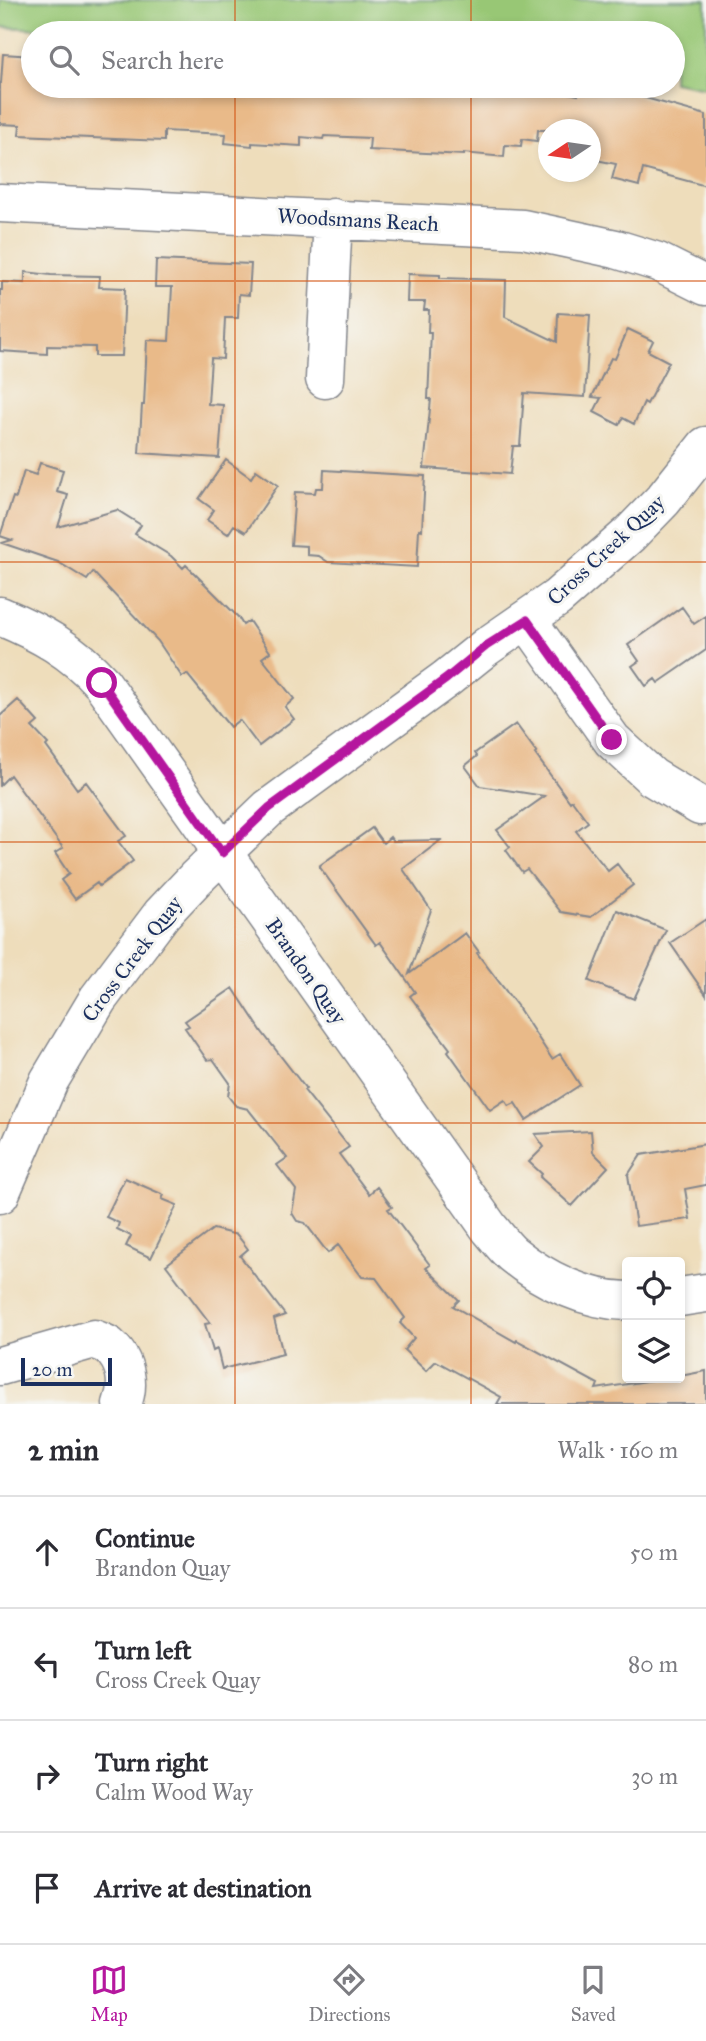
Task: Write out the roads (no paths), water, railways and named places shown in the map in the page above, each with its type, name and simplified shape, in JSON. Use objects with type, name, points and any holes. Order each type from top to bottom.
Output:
[{"type":"street","name":"Woodsmans Reach","points":[[0,203],[523,229],[616,248],[658,262],[706,286]]},
{"type":"street","points":[[325,379],[334,218]]},
{"type":"street","name":"Cross Creek Quay","points":[[0,1194],[49,1081],[98,999],[162,914],[269,808],[446,679],[486,646],[557,598],[630,534],[663,500],[706,446]]},
{"type":"street","name":"Brandon Quay","points":[[0,616],[37,631],[64,648],[102,683],[510,1252],[560,1284],[591,1296],[622,1300]]},
{"type":"street","points":[[527,620],[612,740],[652,778],[700,806]]},
{"type":"street","points":[[685,1296],[706,1293]]},
{"type":"street","points":[[0,1366],[94,1339],[109,1346],[121,1362],[127,1376],[122,1404]]}]
